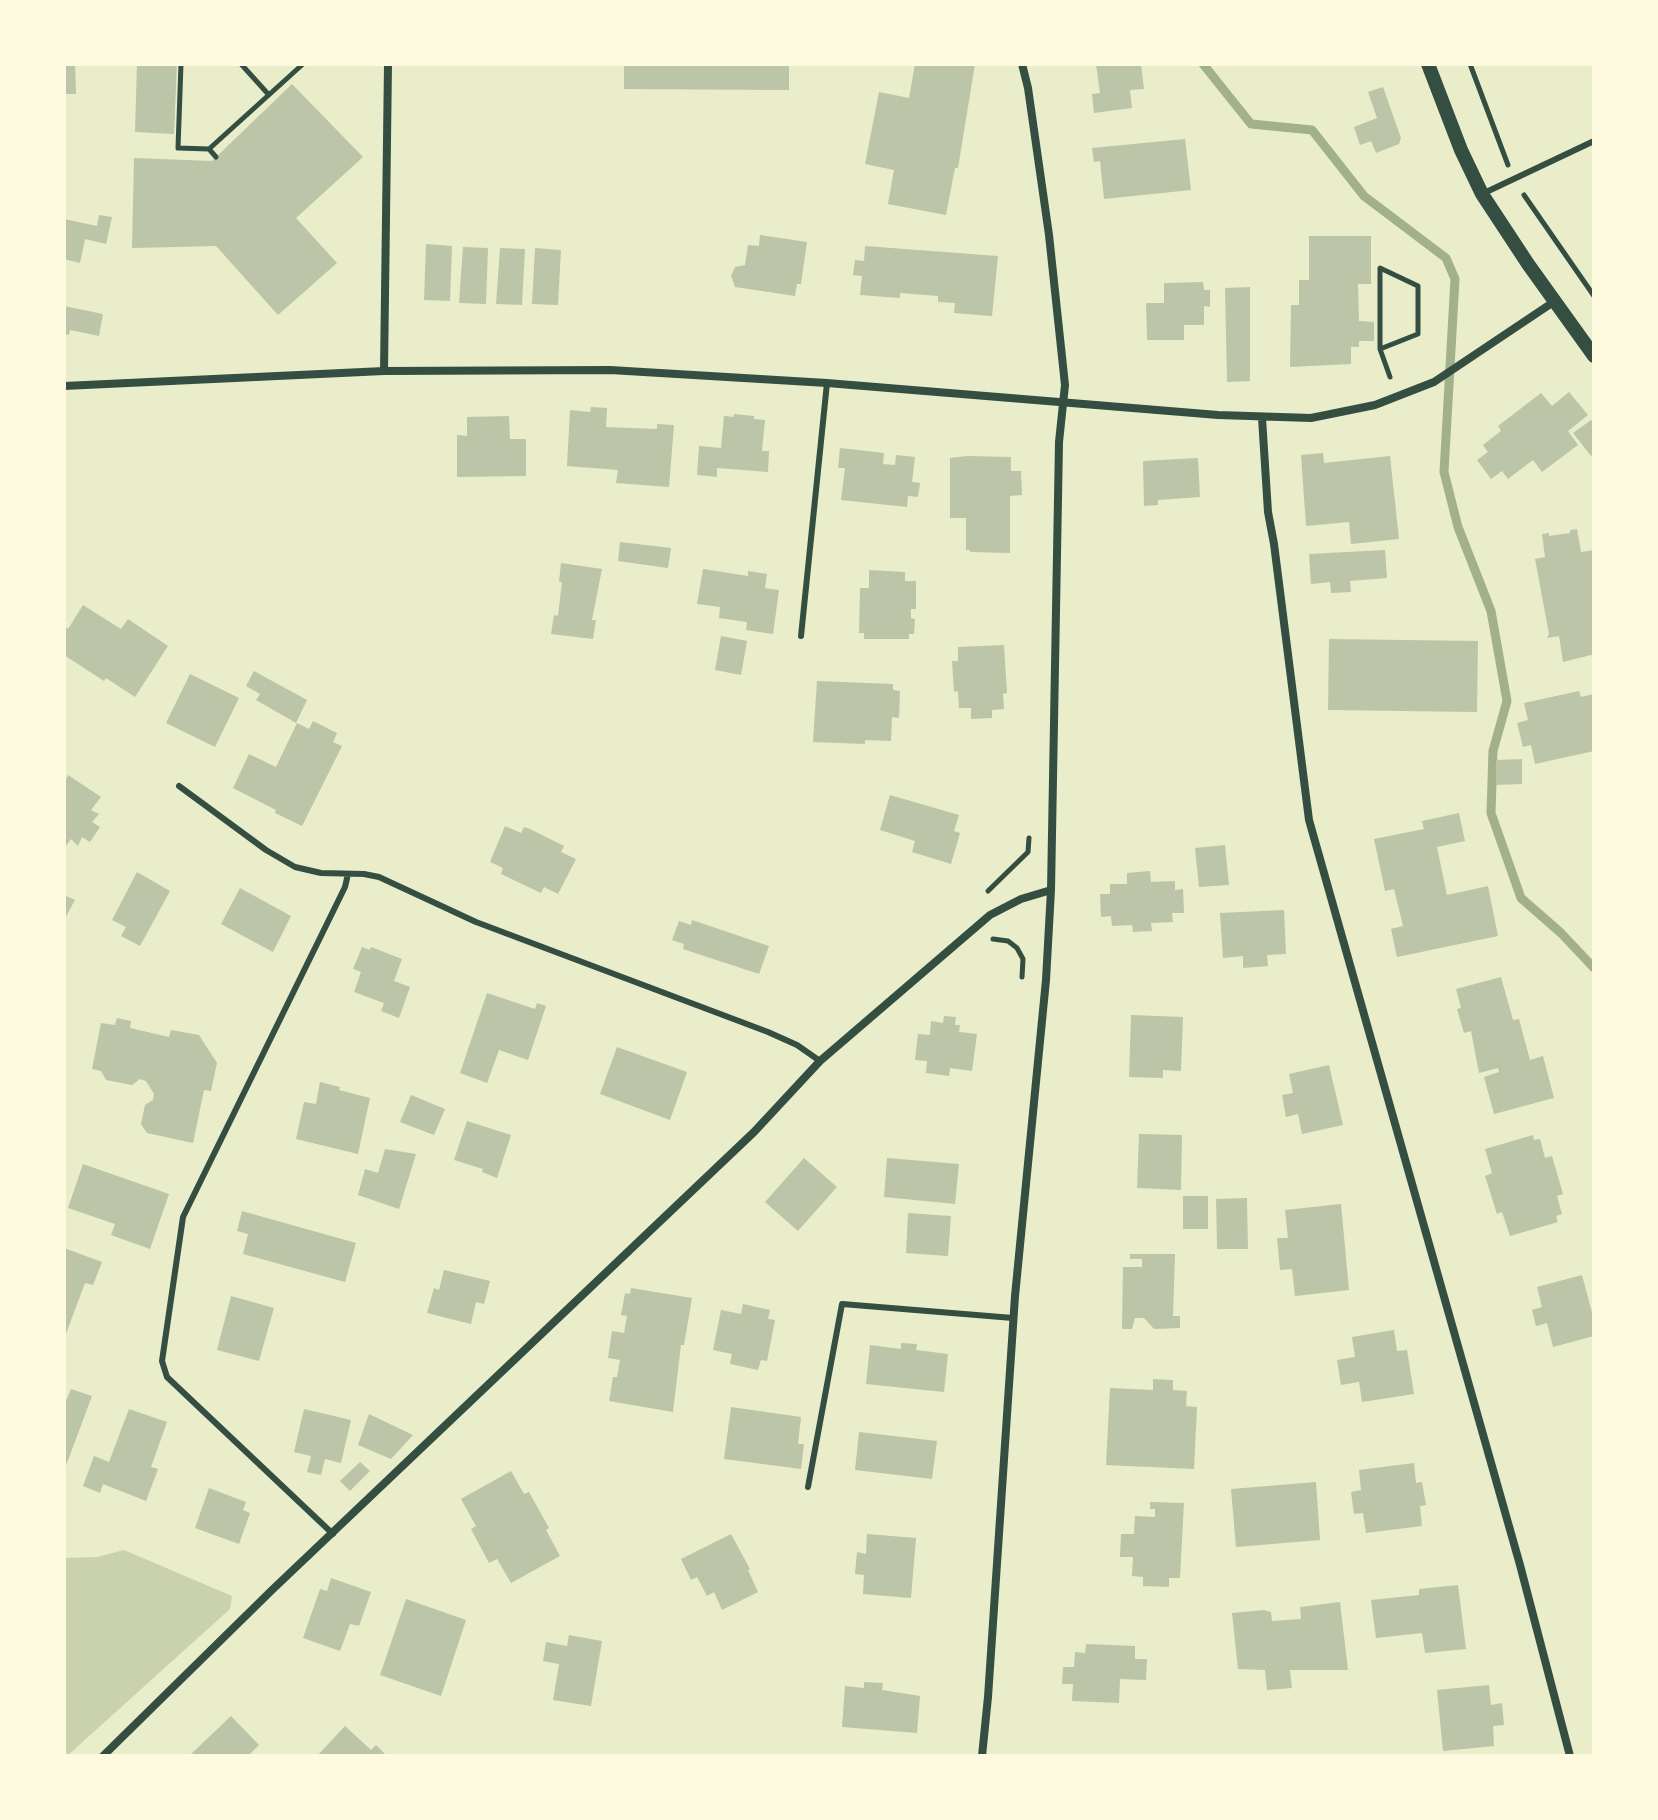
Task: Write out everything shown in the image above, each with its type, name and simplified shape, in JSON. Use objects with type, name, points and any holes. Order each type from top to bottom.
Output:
[{"type":"street","points":[[384,371],[388,64]]},
{"type":"street","points":[[982,1756],[1013,1318],[1046,980],[1051,890],[1059,442],[1064,361],[1032,113],[1022,64]]},
{"type":"street","points":[[1428,64],[1461,150],[1482,194],[1594,356]]},
{"type":"street","points":[[64,386],[384,371],[610,370],[827,383],[1262,418],[1311,418],[1375,405],[1444,377],[1555,301]]},
{"type":"street","points":[[1262,418],[1268,512],[1309,820],[1516,1550],[1570,1756]]},
{"type":"street","points":[[103,1756],[272,1590],[754,1132],[820,1061],[990,915],[1021,899],[1051,890]]},
{"type":"lane","points":[[1482,194],[1594,141]]},
{"type":"lane","points":[[801,636],[827,383]]},
{"type":"lane","points":[[179,786],[266,850],[295,867],[321,873],[379,877],[476,922],[768,1032],[797,1045],[820,1061]]},
{"type":"lane","points":[[333,1534],[167,1377],[162,1361],[183,1217],[345,887],[348,874]]},
{"type":"lane","points":[[808,1487],[842,1304],[1013,1318]]},
{"type":"path","points":[[181,64],[178,148],[209,149],[303,64]]},
{"type":"path","points":[[241,64],[269,95]]},
{"type":"path","points":[[1470,64],[1506,158]]},
{"type":"path","points":[[209,149],[216,157]]},
{"type":"path","points":[[1523,192],[1594,296]]},
{"type":"path","points":[[1380,349],[1418,334],[1418,286],[1380,268],[1380,349],[1390,377]]},
{"type":"path","points":[[988,892],[1028,852],[1030,825]]},
{"type":"path","points":[[993,939],[1008,941],[1017,948],[1023,959],[1022,977]]},
{"type":"green space","points":[[124,1550],[232,1596],[230,1609],[64,1756],[64,1558],[97,1557]]},
{"type":"building","points":[[64,64],[75,64],[76,94],[64,94]]},
{"type":"building","points":[[137,64],[177,64],[174,134],[135,132]]},
{"type":"building","points":[[624,64],[789,64],[789,90],[624,89]]},
{"type":"building","points":[[915,64],[975,64],[958,168],[955,168],[946,215],[888,204],[894,170],[865,164],[879,92],[909,98]]},
{"type":"building","points":[[1096,64],[1141,64],[1144,89],[1130,90],[1132,108],[1094,113],[1092,94],[1100,93]]},
{"type":"building","points":[[292,84],[363,157],[296,218],[337,263],[278,315],[216,246],[132,248],[134,158],[212,161]]},
{"type":"building","points":[[1383,87],[1401,138],[1399,144],[1376,153],[1371,141],[1360,145],[1354,127],[1377,118],[1368,92]]},
{"type":"building","points":[[1185,139],[1191,190],[1104,199],[1100,161],[1094,162],[1092,148]]},
{"type":"building","points":[[99,215],[112,217],[106,244],[85,239],[80,263],[64,259],[64,219],[97,226]]},
{"type":"building","points":[[760,235],[807,242],[801,284],[797,284],[795,296],[735,287],[731,276],[735,267],[745,265],[748,245],[759,246]]},
{"type":"building","points":[[1309,236],[1371,236],[1371,284],[1358,284],[1359,321],[1374,322],[1374,341],[1359,341],[1359,347],[1351,347],[1351,364],[1290,367],[1291,305],[1299,305],[1299,280],[1309,280]]},
{"type":"building","points":[[426,244],[452,246],[450,301],[424,300]]},
{"type":"building","points":[[865,246],[998,256],[992,316],[954,313],[955,303],[938,302],[938,296],[900,293],[900,298],[860,295],[862,276],[853,275],[855,260],[864,261]]},
{"type":"building","points":[[463,247],[488,248],[486,304],[459,303]]},
{"type":"building","points":[[500,248],[525,249],[522,305],[496,304]]},
{"type":"building","points":[[535,248],[561,250],[558,305],[532,304]]},
{"type":"building","points":[[1203,282],[1204,290],[1210,290],[1210,307],[1204,306],[1204,325],[1184,325],[1184,340],[1147,340],[1146,303],[1164,303],[1164,283]]},
{"type":"building","points":[[1250,287],[1250,381],[1227,382],[1225,288]]},
{"type":"building","points":[[64,306],[103,314],[99,336],[70,330],[69,335],[64,334]]},
{"type":"building","points":[[1569,392],[1588,415],[1568,431],[1578,445],[1542,472],[1533,460],[1508,479],[1502,471],[1491,479],[1477,460],[1488,452],[1483,445],[1501,431],[1498,426],[1541,393],[1552,406]]},
{"type":"building","points":[[591,407],[607,408],[606,427],[657,429],[657,424],[674,425],[669,487],[616,483],[618,470],[567,466],[570,410],[590,412]]},
{"type":"building","points":[[734,414],[765,420],[762,451],[769,451],[768,472],[717,468],[717,477],[697,475],[699,446],[721,448],[724,416],[734,417]]},
{"type":"building","points":[[509,416],[510,439],[526,439],[526,476],[457,477],[457,435],[467,436],[467,417]]},
{"type":"building","points":[[1591,420],[1594,424],[1594,454],[1591,456],[1573,433]]},
{"type":"building","points":[[840,448],[884,453],[883,464],[895,465],[896,455],[915,457],[912,482],[920,483],[918,497],[908,496],[907,507],[841,500],[845,468],[838,468]]},
{"type":"building","points":[[1323,453],[1324,463],[1390,456],[1399,539],[1351,544],[1349,522],[1306,526],[1301,455]]},
{"type":"building","points":[[1011,457],[1011,471],[1021,471],[1022,495],[1010,496],[1010,553],[966,550],[966,518],[950,518],[950,458]]},
{"type":"building","points":[[1198,458],[1200,497],[1158,500],[1158,505],[1144,506],[1143,461]]},
{"type":"building","points":[[1577,529],[1581,552],[1594,550],[1594,656],[1563,662],[1559,636],[1547,638],[1549,634],[1535,559],[1545,557],[1542,534],[1570,533],[1570,530]]},
{"type":"building","points":[[620,542],[671,548],[668,568],[618,561]]},
{"type":"building","points":[[1385,550],[1387,578],[1350,581],[1351,592],[1331,593],[1330,582],[1311,584],[1309,554]]},
{"type":"building","points":[[561,563],[602,569],[592,620],[596,620],[593,639],[551,634],[554,615],[558,616]]},
{"type":"building","points":[[703,569],[748,576],[748,571],[767,574],[765,588],[779,590],[773,634],[746,630],[747,622],[719,618],[720,607],[697,604]]},
{"type":"building","points":[[869,570],[905,572],[905,581],[916,581],[916,609],[911,609],[911,618],[915,619],[914,634],[909,634],[909,639],[864,639],[864,633],[859,633],[860,588],[869,588]]},
{"type":"building","points":[[83,605],[121,629],[128,619],[168,646],[135,697],[64,655],[64,626],[68,629]]},
{"type":"building","points":[[721,636],[747,641],[741,675],[715,670]]},
{"type":"building","points":[[1329,639],[1478,641],[1477,712],[1328,710]]},
{"type":"building","points":[[1004,645],[1007,693],[1003,694],[1004,709],[992,710],[992,718],[971,719],[971,708],[959,708],[958,691],[954,692],[952,661],[958,661],[958,647]]},
{"type":"building","points":[[254,671],[307,700],[296,723],[256,700],[260,694],[246,686]]},
{"type":"building","points":[[190,674],[239,698],[215,747],[166,723]]},
{"type":"building","points":[[817,681],[893,684],[893,690],[900,691],[899,718],[892,717],[891,741],[865,740],[865,744],[813,742]]},
{"type":"building","points":[[1579,691],[1581,697],[1594,694],[1594,751],[1535,764],[1531,745],[1523,747],[1517,723],[1528,720],[1524,703]]},
{"type":"building","points":[[313,721],[337,733],[333,742],[342,746],[302,826],[233,788],[249,754],[276,767],[297,723],[309,729]]},
{"type":"building","points":[[1522,759],[1522,784],[1496,785],[1496,760]]},
{"type":"building","points":[[68,775],[101,797],[91,810],[99,814],[92,822],[100,827],[90,842],[82,837],[78,846],[71,839],[64,849],[64,777],[66,779]]},
{"type":"building","points":[[890,795],[959,815],[954,831],[960,833],[951,864],[912,852],[915,841],[880,830]]},
{"type":"building","points":[[1459,813],[1465,841],[1437,847],[1447,895],[1488,886],[1498,936],[1397,957],[1391,929],[1403,926],[1394,889],[1385,891],[1374,839],[1424,829],[1422,821]]},
{"type":"building","points":[[505,826],[521,833],[524,827],[530,829],[564,846],[561,852],[576,859],[558,894],[544,887],[541,893],[501,874],[503,868],[490,862]]},
{"type":"building","points":[[1225,845],[1229,885],[1199,887],[1195,848]]},
{"type":"building","points":[[1150,871],[1151,882],[1175,881],[1175,890],[1183,889],[1184,913],[1172,913],[1173,922],[1151,923],[1152,931],[1133,932],[1132,925],[1112,926],[1111,916],[1101,917],[1100,894],[1110,894],[1110,884],[1127,884],[1127,873]]},
{"type":"building","points":[[137,872],[170,891],[140,946],[121,936],[126,927],[112,920]]},
{"type":"building","points":[[240,888],[291,916],[273,952],[221,924]]},
{"type":"building","points":[[64,895],[75,900],[64,920]]},
{"type":"building","points":[[1284,910],[1286,954],[1267,955],[1268,966],[1243,968],[1243,956],[1223,958],[1220,913]]},
{"type":"building","points":[[692,920],[769,946],[759,974],[683,949],[684,944],[672,940],[679,921],[691,925]]},
{"type":"building","points":[[362,947],[370,950],[371,947],[402,959],[394,981],[410,987],[399,1018],[381,1011],[384,1003],[354,992],[361,972],[353,969]]},
{"type":"building","points":[[1501,977],[1513,1020],[1519,1019],[1530,1060],[1543,1056],[1554,1098],[1494,1114],[1484,1077],[1499,1072],[1498,1068],[1479,1073],[1471,1031],[1464,1033],[1457,1009],[1461,1008],[1456,989]]},
{"type":"building","points":[[487,993],[535,1009],[537,1003],[546,1006],[528,1060],[499,1050],[487,1083],[460,1073]]},
{"type":"building","points":[[1131,1015],[1183,1017],[1181,1071],[1163,1070],[1163,1078],[1129,1077]]},
{"type":"building","points":[[944,1016],[956,1017],[955,1025],[960,1025],[959,1032],[977,1034],[972,1071],[950,1068],[949,1076],[926,1073],[927,1061],[915,1060],[918,1034],[930,1035],[931,1021],[943,1023]]},
{"type":"building","points":[[117,1018],[131,1021],[130,1028],[169,1037],[171,1030],[199,1035],[217,1063],[211,1091],[204,1090],[193,1143],[147,1133],[141,1124],[145,1105],[153,1100],[154,1094],[146,1081],[140,1079],[132,1085],[106,1080],[101,1071],[92,1069],[101,1023],[115,1025]]},
{"type":"building","points":[[617,1047],[687,1072],[670,1120],[600,1094]]},
{"type":"building","points":[[1329,1065],[1343,1125],[1302,1134],[1298,1114],[1286,1117],[1282,1095],[1293,1093],[1289,1074]]},
{"type":"building","points":[[320,1082],[370,1098],[358,1154],[296,1139],[304,1102],[316,1104]]},
{"type":"building","points":[[411,1095],[445,1109],[434,1135],[400,1122]]},
{"type":"building","points":[[467,1121],[511,1135],[497,1178],[482,1172],[483,1169],[454,1160]]},
{"type":"building","points":[[1139,1134],[1182,1135],[1181,1190],[1137,1188]]},
{"type":"building","points":[[1533,1135],[1534,1140],[1540,1139],[1545,1158],[1552,1156],[1563,1194],[1557,1196],[1562,1214],[1556,1216],[1558,1222],[1510,1236],[1502,1212],[1497,1214],[1485,1176],[1492,1173],[1485,1149]]},
{"type":"building","points":[[385,1149],[416,1154],[399,1209],[358,1195],[365,1169],[378,1173]]},
{"type":"building","points":[[804,1158],[837,1187],[798,1231],[765,1202]]},
{"type":"building","points":[[887,1158],[959,1164],[955,1204],[884,1197]]},
{"type":"building","points":[[83,1164],[169,1194],[150,1249],[111,1235],[115,1224],[68,1208]]},
{"type":"building","points":[[1183,1196],[1208,1196],[1208,1229],[1183,1229]]},
{"type":"building","points":[[1247,1198],[1248,1249],[1217,1249],[1216,1199]]},
{"type":"building","points":[[1341,1204],[1349,1290],[1295,1296],[1292,1269],[1280,1270],[1277,1238],[1288,1238],[1285,1210]]},
{"type":"building","points":[[242,1211],[356,1243],[345,1282],[243,1254],[248,1234],[237,1231]]},
{"type":"building","points":[[908,1213],[951,1216],[948,1256],[906,1253]]},
{"type":"building","points":[[64,1248],[102,1262],[93,1285],[85,1283],[64,1339]]},
{"type":"building","points":[[1130,1254],[1175,1254],[1173,1316],[1180,1316],[1180,1328],[1154,1329],[1144,1318],[1135,1318],[1132,1329],[1122,1329],[1123,1267],[1142,1267],[1142,1259],[1130,1259]]},
{"type":"building","points":[[444,1270],[490,1281],[484,1304],[476,1302],[471,1324],[427,1313],[434,1288],[439,1290]]},
{"type":"building","points":[[1582,1275],[1594,1320],[1594,1336],[1553,1347],[1547,1323],[1536,1326],[1532,1310],[1542,1307],[1537,1287]]},
{"type":"building","points":[[631,1288],[692,1298],[684,1345],[681,1345],[673,1412],[609,1401],[620,1360],[608,1358],[612,1331],[624,1333],[627,1316],[621,1315],[625,1293],[630,1294]]},
{"type":"building","points":[[231,1296],[274,1308],[259,1361],[217,1350]]},
{"type":"building","points":[[743,1304],[770,1310],[768,1319],[775,1320],[767,1361],[761,1360],[758,1370],[730,1364],[732,1354],[713,1350],[721,1310],[741,1314]]},
{"type":"building","points":[[1394,1330],[1397,1351],[1407,1350],[1414,1394],[1362,1402],[1359,1382],[1341,1385],[1337,1360],[1355,1357],[1352,1337]]},
{"type":"building","points":[[901,1343],[917,1344],[916,1350],[948,1354],[944,1392],[866,1384],[870,1345],[901,1349]]},
{"type":"building","points":[[1153,1379],[1173,1380],[1173,1390],[1187,1391],[1186,1406],[1197,1407],[1194,1469],[1106,1465],[1110,1388],[1153,1390]]},
{"type":"building","points":[[71,1389],[92,1396],[64,1471],[64,1398],[67,1399]]},
{"type":"building","points":[[731,1407],[801,1417],[798,1444],[804,1444],[801,1469],[724,1459]]},
{"type":"building","points":[[129,1409],[167,1422],[151,1467],[158,1469],[146,1501],[103,1484],[100,1493],[83,1486],[94,1456],[109,1462]]},
{"type":"building","points":[[304,1409],[351,1420],[341,1463],[325,1459],[321,1475],[307,1472],[311,1456],[294,1452]]},
{"type":"building","points":[[369,1414],[413,1435],[391,1459],[358,1445]]},
{"type":"building","points":[[859,1432],[937,1441],[932,1479],[855,1470]]},
{"type":"building","points":[[360,1462],[370,1471],[350,1491],[340,1481]]},
{"type":"building","points":[[1414,1463],[1416,1483],[1422,1482],[1426,1505],[1420,1506],[1422,1526],[1366,1533],[1363,1513],[1354,1514],[1351,1492],[1361,1490],[1359,1470]]},
{"type":"building","points":[[511,1471],[524,1494],[529,1492],[560,1556],[511,1583],[497,1559],[489,1563],[471,1529],[476,1526],[461,1499]]},
{"type":"building","points":[[1316,1482],[1320,1540],[1236,1547],[1231,1489]]},
{"type":"building","points":[[209,1488],[246,1502],[243,1510],[250,1513],[239,1544],[195,1528]]},
{"type":"building","points":[[1150,1502],[1184,1503],[1180,1578],[1169,1578],[1169,1587],[1143,1586],[1143,1577],[1132,1576],[1133,1557],[1120,1557],[1121,1534],[1134,1534],[1135,1516],[1155,1517],[1155,1509],[1150,1509]]},
{"type":"building","points":[[731,1534],[750,1569],[758,1592],[722,1610],[714,1592],[707,1596],[697,1577],[691,1580],[681,1559]]},
{"type":"building","points":[[867,1534],[916,1538],[911,1598],[863,1594],[864,1575],[855,1574],[857,1552],[866,1554]]},
{"type":"building","points":[[331,1578],[371,1592],[359,1626],[350,1624],[340,1651],[303,1638],[320,1589],[327,1591]]},
{"type":"building","points":[[1458,1585],[1466,1649],[1425,1653],[1422,1633],[1376,1638],[1371,1600],[1419,1595],[1419,1589]]},
{"type":"building","points":[[406,1599],[466,1620],[441,1696],[380,1675]]},
{"type":"building","points":[[1340,1602],[1348,1670],[1290,1670],[1292,1688],[1267,1690],[1265,1670],[1238,1669],[1232,1613],[1264,1610],[1271,1612],[1272,1621],[1301,1619],[1300,1607]]},
{"type":"building","points":[[569,1635],[602,1641],[591,1706],[553,1700],[559,1664],[543,1661],[546,1642],[567,1646]]},
{"type":"building","points":[[1086,1644],[1135,1646],[1135,1659],[1147,1659],[1146,1680],[1120,1679],[1119,1703],[1072,1701],[1073,1684],[1062,1684],[1063,1667],[1074,1667],[1075,1652],[1085,1653]]},
{"type":"building","points":[[864,1682],[883,1683],[882,1690],[920,1696],[917,1733],[842,1727],[845,1686],[864,1688]]},
{"type":"building","points":[[1489,1685],[1491,1705],[1502,1703],[1504,1725],[1493,1726],[1494,1746],[1443,1751],[1437,1690]]},
{"type":"building","points":[[231,1716],[259,1745],[248,1756],[189,1756]]},
{"type":"building","points":[[345,1726],[371,1750],[376,1745],[387,1756],[317,1756]]},
{"type":"waterway","points":[[1203,64],[1251,124],[1312,130],[1364,196],[1446,258],[1455,279],[1444,472],[1458,527],[1491,611],[1507,701],[1493,751],[1491,813],[1521,898],[1561,933],[1594,968]]}]
